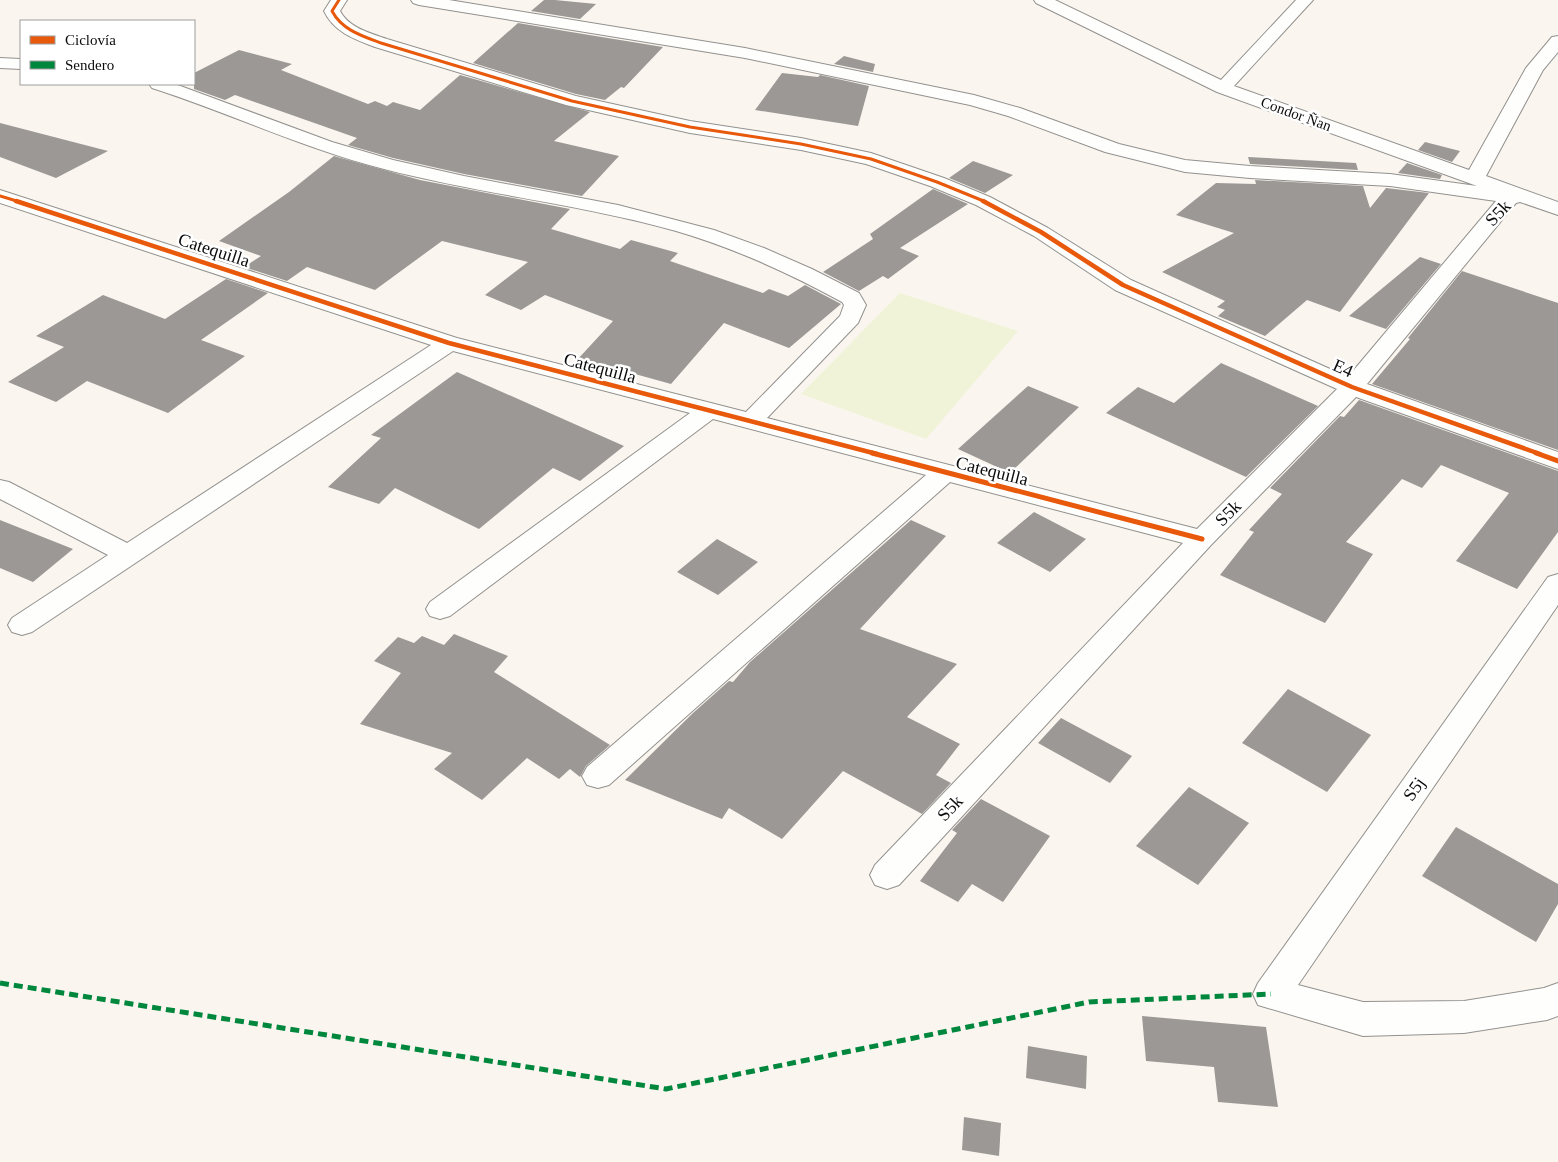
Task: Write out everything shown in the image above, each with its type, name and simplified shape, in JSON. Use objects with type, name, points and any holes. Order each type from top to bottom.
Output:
[{"type":"street","name":"E4","points":[[339,0],[332,11],[336,19],[352,32],[449,65],[581,103],[690,127],[800,144],[871,159],[937,182],[983,201],[1041,232],[1123,285],[1352,387],[1558,461]]},
{"type":"street","points":[[419,0],[745,53],[974,100],[1014,112],[1112,148],[1185,166],[1250,172],[1390,180],[1517,196]]},
{"type":"street","name":"Condor Ñan","points":[[1042,0],[1223,88],[1475,178],[1517,196],[1558,209]]},
{"type":"street","points":[[1223,88],[1305,0]]},
{"type":"street","points":[[1475,178],[1535,68],[1558,42]]},
{"type":"street","points":[[0,63],[20,64]]},
{"type":"street","points":[[161,85],[349,154],[471,184],[656,220],[772,257],[851,298],[855,305],[850,318],[751,421]]},
{"type":"street","name":"Catequilla","points":[[0,196],[449,343],[1202,539]]},
{"type":"street","name":"S5k","points":[[887,876],[1202,539],[1352,387],[1517,196]]},
{"type":"street","points":[[22,625],[449,343]]},
{"type":"street","points":[[440,609],[709,411]]},
{"type":"street","points":[[598,776],[944,473]]},
{"type":"street","points":[[0,488],[129,555]]},
{"type":"street","name":"S5j","points":[[1558,584],[1271,994],[1363,1019],[1464,1017],[1546,1004],[1558,999]]},
{"type":"green space","points":[[900,293],[1018,331],[926,439],[801,394]]},
{"type":"building","points":[[544,0],[596,4],[580,19],[531,11]]},
{"type":"building","points":[[518,23],[663,47],[624,88],[621,87],[605,100],[576,94],[473,63]]},
{"type":"building","points":[[239,50],[292,64],[281,70],[368,104],[375,101],[387,106],[393,102],[420,110],[460,75],[590,112],[554,141],[619,156],[582,196],[464,174],[393,158],[348,145],[357,138],[235,95],[225,100],[194,89],[195,72]]},
{"type":"building","points":[[844,56],[875,64],[873,72],[834,64]]},
{"type":"building","points":[[782,73],[818,77],[820,75],[869,86],[858,126],[755,110]]},
{"type":"building","points":[[0,123],[108,151],[56,178],[0,157]]},
{"type":"building","points":[[1425,142],[1460,151],[1452,162],[1418,150]]},
{"type":"building","points":[[334,156],[420,180],[570,209],[551,229],[620,249],[631,240],[678,253],[670,261],[763,293],[769,289],[788,296],[805,285],[841,304],[789,348],[724,323],[671,384],[577,360],[613,321],[545,295],[521,310],[485,295],[528,262],[442,241],[375,290],[307,267],[287,281],[244,267],[261,256],[219,241],[289,192]]},
{"type":"building","points":[[1248,157],[1356,163],[1358,170],[1250,164]]},
{"type":"building","points":[[973,161],[1013,175],[985,193],[949,178]]},
{"type":"building","points":[[1407,163],[1442,175],[1440,179],[1398,173]]},
{"type":"building","points":[[1255,180],[1363,186],[1370,208],[1386,188],[1429,193],[1340,312],[1307,300],[1265,336],[1218,316],[1225,310],[1217,307],[1225,301],[1162,272],[1234,233],[1176,215],[1216,183],[1256,184]]},
{"type":"building","points":[[933,189],[968,204],[900,248],[919,256],[888,279],[883,276],[859,291],[823,272],[873,239],[870,234]]},
{"type":"building","points":[[1420,257],[1441,264],[1386,329],[1349,316]]},
{"type":"building","points":[[1462,271],[1558,303],[1558,450],[1372,384],[1410,339],[1408,338]]},
{"type":"building","points":[[226,279],[268,293],[201,340],[245,356],[168,413],[87,381],[56,402],[8,382],[64,347],[36,336],[103,295],[165,319]]},
{"type":"building","points":[[1221,363],[1318,406],[1246,477],[1106,413],[1138,387],[1174,403]]},
{"type":"building","points":[[457,372],[624,446],[580,481],[553,468],[479,529],[395,488],[379,504],[328,487],[381,438],[371,435]]},
{"type":"building","points":[[1028,386],[1079,407],[1010,473],[958,449]]},
{"type":"building","points":[[1359,400],[1558,471],[1558,532],[1517,589],[1456,561],[1509,493],[1441,465],[1422,488],[1402,479],[1346,542],[1373,554],[1325,623],[1220,575],[1254,532],[1249,530],[1282,494],[1270,488],[1340,416],[1344,417]]},
{"type":"building","points":[[1034,512],[1086,539],[1050,572],[997,543]]},
{"type":"building","points":[[0,520],[73,549],[33,582],[0,568]]},
{"type":"building","points":[[911,520],[946,536],[860,629],[957,664],[907,717],[960,744],[936,775],[951,783],[922,814],[843,771],[782,839],[729,808],[722,819],[625,780],[693,713],[729,681],[733,682],[750,662]]},
{"type":"building","points":[[717,539],[758,562],[718,595],[677,572]]},
{"type":"building","points":[[454,634],[508,656],[494,672],[610,745],[586,766],[580,777],[570,769],[559,779],[527,758],[482,800],[434,769],[452,753],[360,724],[401,673],[374,661],[398,637],[414,643],[422,636],[444,645]]},
{"type":"building","points":[[1288,689],[1371,735],[1327,792],[1242,743]]},
{"type":"building","points":[[1061,718],[1132,756],[1110,783],[1038,743]]},
{"type":"building","points":[[1189,787],[1249,823],[1198,885],[1136,846]]},
{"type":"building","points":[[981,799],[1050,836],[1003,902],[972,884],[958,902],[920,881],[957,833],[952,830]]},
{"type":"building","points":[[1456,827],[1558,884],[1558,904],[1536,942],[1422,876]]},
{"type":"building","points":[[1142,1016],[1266,1027],[1278,1107],[1218,1102],[1214,1067],[1146,1061]]},
{"type":"building","points":[[1028,1046],[1087,1056],[1086,1089],[1026,1078]]},
{"type":"building","points":[[964,1117],[1001,1123],[999,1156],[962,1150]]},
{"type":"marked path","points":[[0,983],[666,1089],[1089,1002],[1271,994]]},
{"type":"cycle path","points":[[339,0],[332,11],[336,19],[352,32],[381,43],[572,101],[690,127],[801,144],[871,159],[937,182],[983,201],[1041,232],[1123,285],[1352,387],[1558,461]]},
{"type":"cycle path","points":[[0,196],[449,343],[1202,539]]}]
